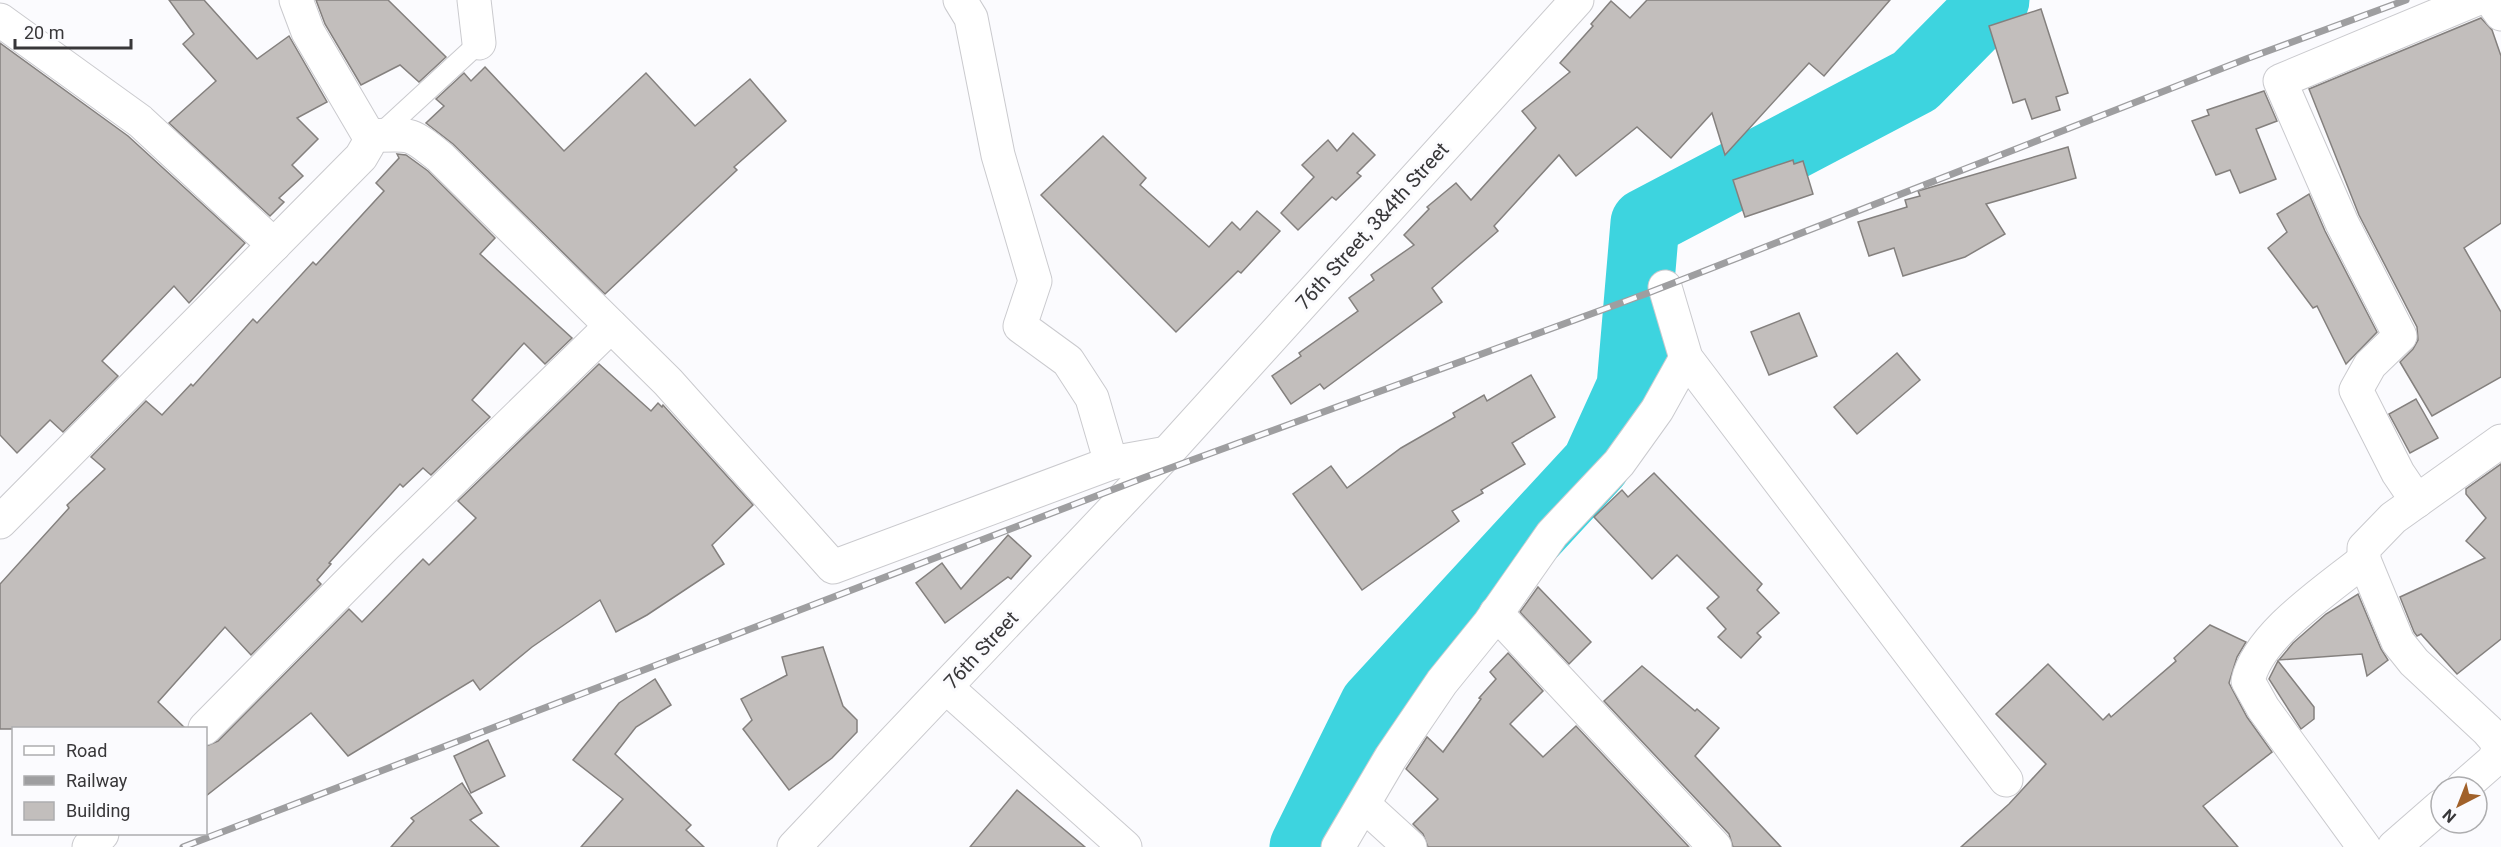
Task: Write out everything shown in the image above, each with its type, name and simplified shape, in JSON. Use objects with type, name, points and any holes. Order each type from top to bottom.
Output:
[{"type":"street","points":[[296,0],[308,32],[374,136]]},
{"type":"street","points":[[474,0],[479,43]]},
{"type":"street","points":[[960,0],[971,18],[998,155],[1035,280],[1020,326],[1068,361],[1092,398],[1111,463]]},
{"type":"street","name":"76th Street, 3&4th Street","points":[[1167,453],[1577,0]]},
{"type":"street","points":[[2417,501],[2398,473],[2356,390],[2370,365],[2400,336],[2342,223],[2280,81],[2474,0]]},
{"type":"street","points":[[2491,0],[2501,14]]},
{"type":"street","points":[[0,20],[140,121],[274,245]]},
{"type":"street","points":[[374,136],[407,134],[417,138],[440,157],[668,382],[833,567],[1111,463],[1167,453]]},
{"type":"street","points":[[0,522],[361,157],[374,136]]},
{"type":"street","points":[[1665,286],[1686,358],[2006,780]]},
{"type":"street","points":[[207,727],[386,545],[611,326]]},
{"type":"street","points":[[1338,847],[1391,757],[1429,701],[1552,534],[1619,463],[1657,410],[1686,358]]},
{"type":"street","points":[[2477,775],[2494,760],[2500,745],[2414,662],[2398,642],[2364,560],[2364,549],[2393,518],[2501,441]]},
{"type":"street","name":"76th Street","points":[[794,847],[1167,453]]},
{"type":"street","points":[[2364,560],[2284,624],[2251,666],[2248,681],[2263,708],[2364,847]]},
{"type":"street","points":[[1496,613],[1715,847]]},
{"type":"street","points":[[946,687],[1125,847]]},
{"type":"street","points":[[1364,805],[1410,847]]},
{"type":"street","points":[[2394,847],[2429,816]]},
{"type":"street","points":[[89,847],[101,835]]},
{"type":"lane","points":[[374,136],[479,43]]},
{"type":"building","points":[[169,0],[204,0],[257,59],[289,36],[327,102],[297,118],[318,139],[292,165],[303,176],[279,198],[284,202],[270,216],[169,123],[216,81],[183,44],[194,34]]},
{"type":"building","points":[[316,0],[388,0],[446,57],[419,82],[400,65],[361,85],[325,24]]},
{"type":"building","points":[[1647,0],[1890,0],[1824,76],[1809,63],[1725,155],[1712,113],[1671,158],[1637,127],[1576,176],[1559,155],[1494,226],[1498,231],[1432,288],[1442,302],[1324,389],[1320,384],[1291,404],[1272,376],[1301,356],[1299,353],[1358,311],[1349,298],[1374,280],[1371,275],[1414,245],[1404,235],[1429,209],[1427,207],[1456,183],[1471,200],[1536,128],[1522,111],[1570,72],[1560,63],[1593,26],[1591,24],[1611,1],[1630,18]]},
{"type":"building","points":[[2041,9],[2068,93],[2056,97],[2060,110],[2032,119],[2025,99],[2013,103],[1989,26]]},
{"type":"building","points":[[2481,18],[2492,30],[2501,56],[2501,223],[2464,248],[2501,312],[2501,377],[2432,416],[2400,362],[2413,349],[2418,340],[2417,327],[2359,215],[2309,89]]},
{"type":"building","points":[[0,43],[128,136],[245,243],[189,303],[174,286],[102,361],[118,376],[63,432],[50,420],[17,453],[0,435]]},
{"type":"building","points":[[485,67],[564,151],[646,73],[695,126],[750,79],[786,121],[734,167],[737,170],[605,294],[453,144],[426,123],[444,106],[436,99],[464,73],[471,81]]},
{"type":"building","points":[[2264,91],[2277,121],[2256,129],[2276,179],[2240,193],[2230,170],[2216,175],[2192,121],[2209,115],[2207,110]]},
{"type":"building","points":[[1353,133],[1375,155],[1357,173],[1361,176],[1336,200],[1332,197],[1298,230],[1281,213],[1314,177],[1302,165],[1328,140],[1337,151]]},
{"type":"building","points":[[1103,136],[1146,178],[1140,185],[1209,247],[1232,222],[1240,230],[1257,211],[1280,231],[1241,273],[1238,271],[1176,332],[1041,195]]},
{"type":"building","points":[[2068,147],[2076,178],[1986,204],[2005,234],[1965,257],[1903,276],[1894,248],[1869,256],[1858,222],[1907,207],[1905,200],[1920,196],[1918,191]]},
{"type":"building","points":[[397,154],[406,155],[428,171],[495,238],[480,254],[572,338],[545,364],[524,343],[472,400],[490,417],[431,475],[423,468],[403,487],[400,484],[329,563],[331,564],[317,580],[321,584],[251,655],[225,627],[158,702],[184,727],[12,727],[12,729],[0,729],[0,584],[69,508],[67,505],[105,469],[91,457],[146,401],[162,415],[191,384],[193,386],[253,319],[257,323],[313,262],[316,265],[384,191],[376,183],[399,158]]},
{"type":"building","points":[[1793,160],[1794,164],[1803,161],[1813,194],[1745,217],[1733,180]]},
{"type":"building","points":[[2309,194],[2325,231],[2377,332],[2346,364],[2317,306],[2313,308],[2268,248],[2287,232],[2277,214]]},
{"type":"building","points":[[1799,313],[1817,356],[1769,375],[1751,332]]},
{"type":"building","points":[[1897,353],[1920,380],[1857,434],[1834,407]]},
{"type":"building","points":[[599,364],[651,411],[658,403],[662,407],[663,405],[753,505],[712,545],[724,564],[647,615],[616,632],[600,600],[532,647],[480,690],[473,680],[348,756],[311,713],[207,795],[207,746],[218,741],[349,609],[362,622],[423,559],[429,565],[476,518],[458,501]]},
{"type":"building","points":[[1531,375],[1555,417],[1512,443],[1525,464],[1481,490],[1483,493],[1452,511],[1459,521],[1362,590],[1293,494],[1331,466],[1347,488],[1401,448],[1455,417],[1453,413],[1484,395],[1487,401]]},
{"type":"building","points":[[2416,399],[2438,438],[2410,453],[2389,414]]},
{"type":"building","points":[[2501,464],[2501,639],[2457,674],[2421,634],[2417,636],[2414,632],[2400,597],[2485,558],[2466,541],[2486,518],[2466,494],[2466,489]]},
{"type":"building","points":[[1654,473],[1762,584],[1757,590],[1779,613],[1757,633],[1761,637],[1741,658],[1718,637],[1726,629],[1707,608],[1719,597],[1677,555],[1652,579],[1594,517],[1622,490],[1628,497]]},
{"type":"building","points":[[1008,535],[1031,556],[1011,579],[1008,577],[945,623],[916,583],[942,563],[961,589]]},
{"type":"building","points":[[1538,587],[1591,642],[1569,664],[1520,612]]},
{"type":"building","points":[[2358,594],[2381,649],[2388,660],[2367,676],[2362,654],[2279,660],[2293,643],[2326,614]]},
{"type":"building","points":[[2210,625],[2246,642],[2237,657],[2229,683],[2247,717],[2272,752],[2203,806],[2238,847],[1961,847],[2009,804],[2046,764],[1996,714],[2048,664],[2103,720],[2109,714],[2111,717],[2176,661],[2174,658]]},
{"type":"building","points":[[823,647],[843,706],[857,720],[857,732],[832,758],[789,790],[743,729],[752,720],[741,699],[787,675],[782,657]]},
{"type":"building","points":[[1508,653],[1543,691],[1510,724],[1543,757],[1576,726],[1689,847],[1428,847],[1423,834],[1413,824],[1438,799],[1406,769],[1427,737],[1443,752],[1481,699],[1479,698],[1496,679],[1490,672]]},
{"type":"building","points":[[2278,661],[2314,707],[2314,719],[2301,729],[2269,679]]},
{"type":"building","points":[[1642,666],[1695,711],[1697,709],[1719,728],[1695,756],[1781,847],[1733,847],[1729,834],[1604,701]]},
{"type":"building","points":[[655,679],[671,705],[636,727],[615,754],[691,825],[686,830],[704,847],[581,847],[623,799],[573,760],[619,703]]},
{"type":"building","points":[[488,740],[505,776],[471,793],[454,756]]},
{"type":"building","points":[[462,783],[482,813],[470,820],[499,847],[391,847],[414,821],[411,818]]},
{"type":"building","points":[[1017,790],[1085,847],[970,847]]},
{"type":"waterway","points":[[1304,847],[1374,705],[1596,464],[1631,387],[1645,223],[1915,81],[1995,0]]},
{"type":"railway","points":[[183,847],[1143,478],[1648,293],[2246,59],[2406,0]]}]
